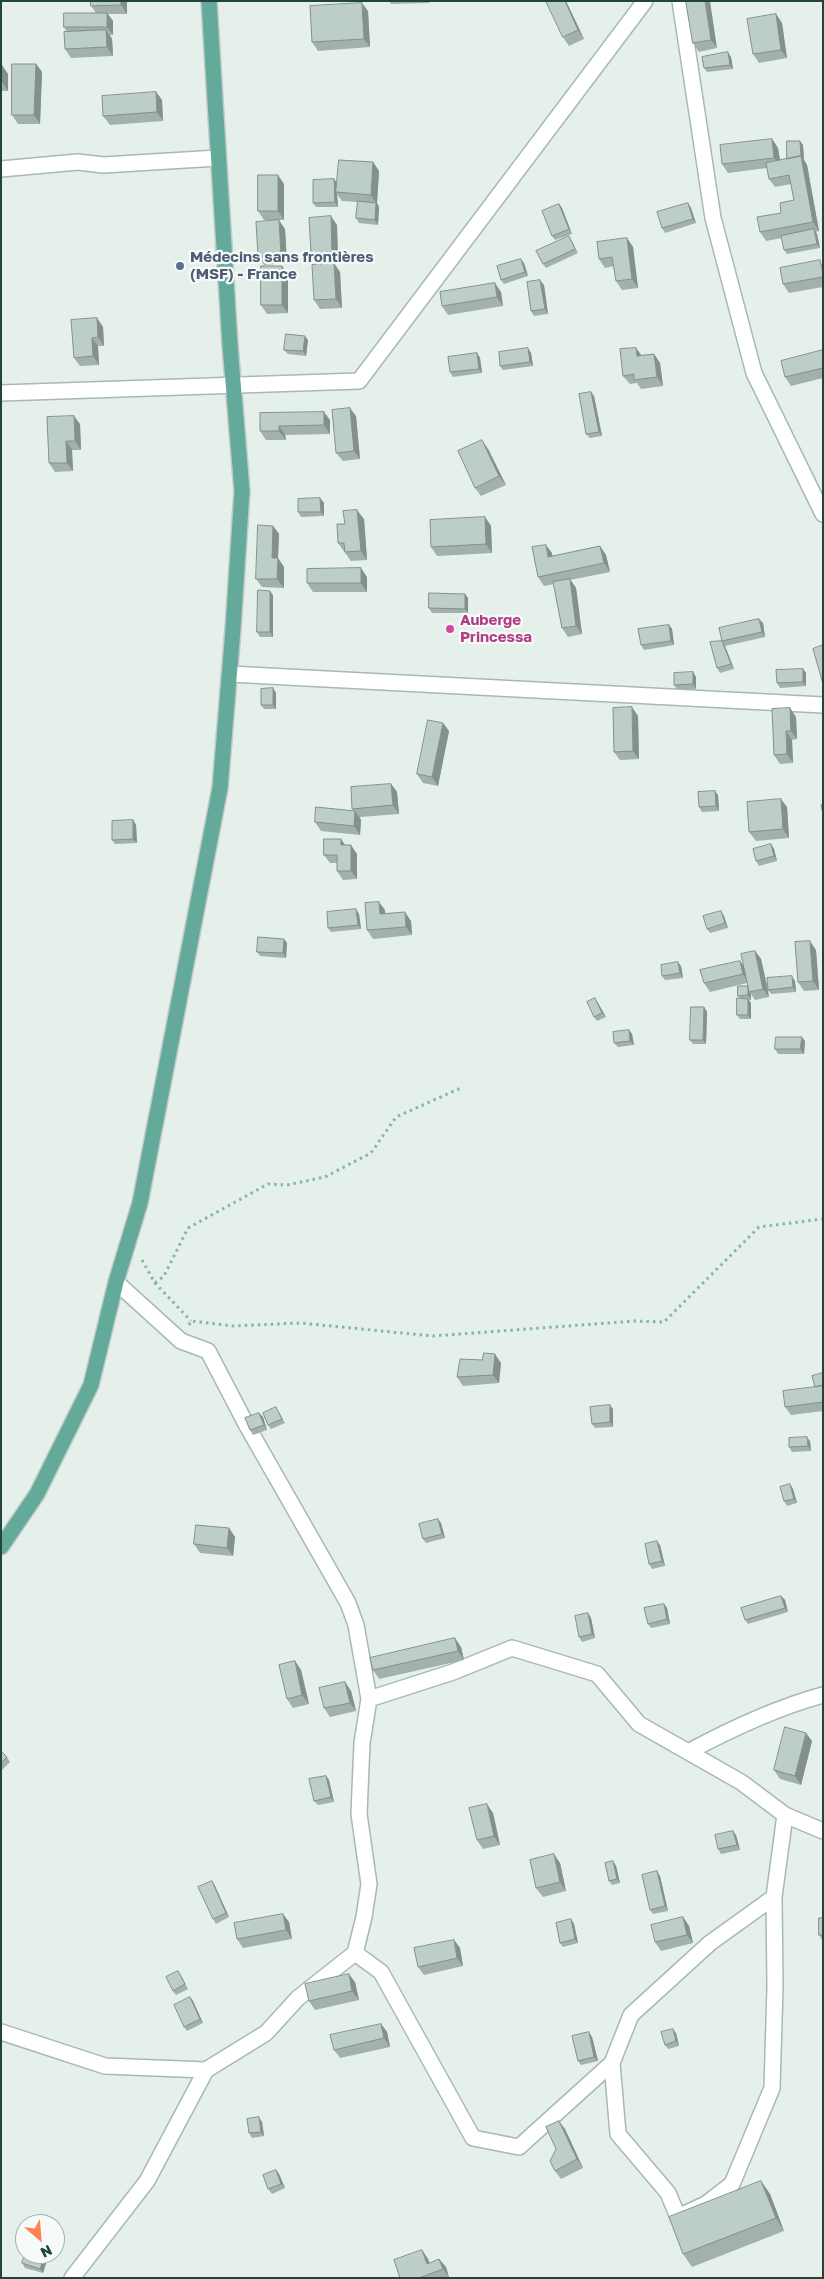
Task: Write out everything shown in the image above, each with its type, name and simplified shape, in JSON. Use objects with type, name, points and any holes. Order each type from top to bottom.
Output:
[{"type":"main road","points":[[1,1547],[37,1494],[91,1385],[116,1282],[142,1193],[220,788],[230,674],[242,491],[208,1]]},
{"type":"street","points":[[1,394],[358,381],[645,1]]},
{"type":"street","points":[[680,1],[713,218],[754,373],[823,514]]},
{"type":"street","points":[[1,169],[78,162],[103,165],[218,158]]},
{"type":"street","points":[[230,674],[823,704]]},
{"type":"street","points":[[72,2278],[147,2181],[206,2070],[266,2034],[298,1998],[355,1953],[364,1917],[369,1884],[359,1814],[362,1743],[369,1699],[356,1625],[348,1604],[246,1424],[208,1351],[181,1341],[116,1282]]},
{"type":"street","points":[[369,1699],[453,1672],[512,1648],[597,1674],[639,1724],[741,1782],[785,1815],[823,1831]]},
{"type":"street","points":[[688,1752],[736,1726],[802,1700],[823,1695]]},
{"type":"street","points":[[612,2063],[618,2134],[668,2194],[678,2217],[706,2204],[732,2184],[772,2088],[775,1988],[774,1897],[785,1815]]},
{"type":"street","points":[[355,1953],[381,1972],[473,2138],[519,2147],[612,2063],[631,2015],[710,1942],[774,1897]]},
{"type":"street","points":[[1,2032],[105,2066],[206,2070]]},
{"type":"path","points":[[155,1283],[164,1276],[188,1228],[268,1184],[287,1185],[325,1177],[371,1153],[396,1117],[463,1087]]},
{"type":"path","points":[[130,1238],[155,1283],[192,1321],[234,1326],[300,1322],[433,1336],[635,1321],[664,1322],[759,1227],[823,1219]]},
{"type":"path","points":[[181,1341],[192,1321]]},
{"type":"building","points":[[91,1],[121,1],[121,5],[91,6]]},
{"type":"building","points":[[546,1],[565,1],[578,30],[563,37]]},
{"type":"building","points":[[686,1],[705,1],[711,40],[693,43]]},
{"type":"building","points":[[362,3],[364,39],[312,42],[310,6]]},
{"type":"building","points":[[64,13],[107,13],[107,27],[64,27]]},
{"type":"building","points":[[776,14],[781,50],[753,54],[747,19]]},
{"type":"building","points":[[106,30],[107,47],[65,49],[64,32]]},
{"type":"building","points":[[728,52],[730,65],[704,68],[702,57]]},
{"type":"building","points":[[12,64],[36,64],[34,115],[12,115]]},
{"type":"building","points":[[2,65],[2,82],[1,82]]},
{"type":"building","points":[[156,92],[157,112],[103,116],[102,96]]},
{"type":"building","points":[[772,139],[774,158],[722,164],[720,145]]},
{"type":"building","points":[[787,141],[800,141],[801,156],[787,159]]},
{"type":"building","points":[[801,156],[813,222],[760,232],[757,217],[781,213],[780,203],[794,200],[789,175],[769,179],[766,163]]},
{"type":"building","points":[[339,160],[373,162],[371,195],[336,192]]},
{"type":"building","points":[[258,175],[278,175],[278,211],[258,211]]},
{"type":"building","points":[[334,179],[335,202],[313,203],[313,180]]},
{"type":"building","points":[[358,201],[376,203],[375,220],[356,218]]},
{"type":"building","points":[[688,203],[693,219],[662,228],[657,212]]},
{"type":"building","points":[[559,204],[569,229],[552,236],[542,211]]},
{"type":"building","points":[[331,216],[332,252],[311,253],[309,218]]},
{"type":"building","points":[[279,220],[281,255],[258,256],[256,222]]},
{"type":"building","points":[[814,229],[817,244],[784,250],[781,236]]},
{"type":"building","points":[[569,236],[575,249],[543,264],[536,251]]},
{"type":"building","points":[[627,238],[632,279],[616,281],[612,257],[599,259],[597,242]]},
{"type":"building","points":[[521,259],[525,272],[501,280],[497,266]]},
{"type":"building","points":[[820,260],[823,277],[783,284],[780,268]]},
{"type":"building","points":[[334,263],[336,299],[314,300],[312,265]]},
{"type":"building","points":[[261,266],[282,266],[282,305],[261,305]]},
{"type":"building","points":[[540,280],[545,309],[531,311],[527,282]]},
{"type":"building","points":[[495,283],[497,297],[442,306],[440,292]]},
{"type":"building","points":[[97,318],[98,337],[92,338],[93,356],[74,358],[71,320]]},
{"type":"building","points":[[286,334],[305,336],[303,351],[284,350]]},
{"type":"building","points":[[528,348],[530,362],[500,366],[499,352]]},
{"type":"building","points":[[636,348],[637,356],[654,354],[657,377],[634,380],[634,374],[623,376],[620,349]]},
{"type":"building","points":[[823,350],[823,368],[785,377],[781,361]]},
{"type":"building","points":[[477,353],[479,369],[450,372],[448,357]]},
{"type":"building","points":[[591,392],[599,432],[586,434],[579,394]]},
{"type":"building","points":[[350,408],[354,451],[336,453],[332,410]]},
{"type":"building","points":[[324,412],[324,425],[279,426],[279,431],[260,431],[260,413]]},
{"type":"building","points":[[74,416],[75,441],[66,441],[67,463],[49,463],[47,417]]},
{"type":"building","points":[[482,440],[499,476],[475,488],[458,451]]},
{"type":"building","points":[[320,498],[321,512],[298,512],[298,499]]},
{"type":"building","points":[[357,510],[361,551],[345,552],[344,543],[338,543],[337,524],[345,524],[343,511]]},
{"type":"building","points":[[485,517],[486,544],[431,547],[430,520]]},
{"type":"building","points":[[258,525],[273,526],[272,558],[278,558],[277,579],[256,579]]},
{"type":"building","points":[[546,545],[548,557],[600,546],[604,563],[538,577],[532,547]]},
{"type":"building","points":[[361,568],[361,583],[307,583],[307,569]]},
{"type":"building","points":[[570,579],[576,626],[562,628],[553,582]]},
{"type":"building","points":[[258,590],[270,591],[270,632],[257,632]]},
{"type":"building","points":[[429,593],[465,594],[465,609],[429,608]]},
{"type":"building","points":[[759,619],[762,632],[722,641],[719,628]]},
{"type":"building","points":[[669,625],[671,641],[641,645],[638,629]]},
{"type":"building","points":[[722,641],[731,664],[717,668],[710,642]]},
{"type":"building","points":[[823,645],[823,684],[813,649]]},
{"type":"building","points":[[803,669],[803,682],[777,683],[776,670]]},
{"type":"building","points":[[693,672],[693,684],[674,685],[674,673]]},
{"type":"building","points":[[273,688],[273,705],[261,705],[261,689]]},
{"type":"building","points":[[632,707],[633,751],[614,752],[613,708]]},
{"type":"building","points":[[790,708],[791,731],[786,731],[787,754],[774,755],[772,709]]},
{"type":"building","points":[[428,720],[443,723],[432,777],[417,774]]},
{"type":"building","points":[[391,784],[393,805],[352,809],[351,787]]},
{"type":"building","points":[[715,791],[716,806],[699,807],[698,792]]},
{"type":"building","points":[[781,799],[783,829],[749,832],[747,802]]},
{"type":"building","points":[[316,807],[355,811],[354,826],[315,822]]},
{"type":"building","points":[[133,820],[133,839],[112,840],[112,821]]},
{"type":"building","points":[[324,839],[341,839],[341,845],[351,845],[351,871],[337,871],[337,855],[324,855]]},
{"type":"building","points":[[771,844],[774,856],[756,861],[753,849]]},
{"type":"building","points":[[379,902],[380,914],[405,912],[406,927],[367,930],[365,903]]},
{"type":"building","points":[[356,909],[358,925],[328,928],[327,912]]},
{"type":"building","points":[[721,911],[725,923],[707,929],[703,916]]},
{"type":"building","points":[[258,937],[284,939],[283,953],[257,952]]},
{"type":"building","points":[[810,941],[813,981],[798,982],[795,942]]},
{"type":"building","points":[[755,951],[763,989],[749,992],[741,954]]},
{"type":"building","points":[[740,961],[743,974],[704,983],[700,970]]},
{"type":"building","points":[[678,962],[680,973],[662,976],[661,965]]},
{"type":"building","points":[[792,976],[793,987],[768,990],[767,978]]},
{"type":"building","points":[[738,986],[748,986],[748,995],[738,996]]},
{"type":"building","points":[[595,998],[602,1013],[594,1017],[587,1002]]},
{"type":"building","points":[[737,998],[748,999],[748,1015],[737,1015]]},
{"type":"building","points":[[691,1007],[704,1007],[703,1040],[690,1040]]},
{"type":"building","points":[[629,1030],[630,1041],[614,1043],[613,1032]]},
{"type":"building","points":[[776,1037],[802,1037],[800,1049],[775,1049]]},
{"type":"building","points":[[484,1353],[495,1354],[493,1375],[457,1377],[460,1359],[482,1360]]},
{"type":"building","points":[[823,1373],[823,1385],[815,1387],[812,1376]]},
{"type":"building","points":[[823,1386],[823,1402],[785,1407],[783,1391]]},
{"type":"building","points":[[610,1405],[610,1422],[592,1424],[590,1407]]},
{"type":"building","points":[[276,1407],[282,1419],[268,1425],[263,1413]]},
{"type":"building","points":[[259,1413],[264,1425],[250,1430],[245,1418]]},
{"type":"building","points":[[807,1437],[808,1446],[789,1447],[789,1438]]},
{"type":"building","points":[[790,1484],[794,1499],[784,1501],[780,1487]]},
{"type":"building","points":[[438,1519],[442,1534],[423,1539],[419,1524]]},
{"type":"building","points":[[196,1525],[229,1528],[227,1548],[194,1544]]},
{"type":"building","points":[[657,1541],[662,1561],[649,1564],[645,1544]]},
{"type":"building","points":[[781,1596],[785,1608],[745,1620],[741,1608]]},
{"type":"building","points":[[664,1604],[667,1619],[648,1624],[644,1608]]},
{"type":"building","points":[[588,1613],[592,1634],[579,1637],[575,1616]]},
{"type":"building","points":[[455,1638],[458,1651],[373,1670],[370,1658]]},
{"type":"building","points":[[295,1661],[302,1695],[287,1699],[279,1665]]},
{"type":"building","points":[[345,1682],[350,1703],[324,1708],[319,1688]]},
{"type":"building","points":[[785,1727],[806,1733],[795,1776],[774,1770]]},
{"type":"building","points":[[1,1751],[7,1757],[1,1763]]},
{"type":"building","points":[[326,1776],[331,1797],[314,1801],[309,1779]]},
{"type":"building","points":[[487,1804],[494,1836],[477,1840],[469,1808]]},
{"type":"building","points":[[733,1831],[737,1845],[718,1849],[715,1835]]},
{"type":"building","points":[[554,1854],[560,1882],[536,1888],[530,1860]]},
{"type":"building","points":[[613,1861],[617,1879],[609,1881],[605,1863]]},
{"type":"building","points":[[657,1871],[665,1906],[650,1910],[642,1875]]},
{"type":"building","points":[[212,1881],[226,1913],[213,1919],[198,1887]]},
{"type":"building","points":[[283,1914],[286,1930],[237,1939],[234,1923]]},
{"type":"building","points":[[683,1917],[687,1935],[655,1942],[651,1925]]},
{"type":"building","points":[[819,1918],[823,1918],[823,1935],[819,1935]]},
{"type":"building","points":[[571,1919],[575,1939],[560,1943],[556,1923]]},
{"type":"building","points":[[454,1940],[457,1958],[418,1967],[414,1948]]},
{"type":"building","points":[[178,1971],[185,1984],[173,1991],[166,1977]]},
{"type":"building","points":[[349,1974],[352,1991],[309,2001],[305,1984]]},
{"type":"building","points":[[190,1997],[200,2019],[184,2027],[174,2005]]},
{"type":"building","points":[[381,2024],[384,2038],[334,2050],[330,2035]]},
{"type":"building","points":[[673,2029],[676,2041],[665,2045],[661,2032]]},
{"type":"building","points":[[589,2032],[594,2057],[578,2061],[572,2036]]},
{"type":"building","points":[[259,2117],[261,2132],[249,2133],[247,2119]]},
{"type":"building","points":[[559,2121],[577,2159],[555,2171],[550,2161],[556,2149],[546,2127]]},
{"type":"building","points":[[276,2170],[281,2184],[268,2189],[263,2175]]},
{"type":"building","points":[[761,2181],[776,2218],[683,2254],[669,2217]]},
{"type":"building","points":[[422,2250],[427,2264],[439,2259],[443,2269],[419,2278],[400,2278],[394,2260]]},
{"type":"building","points":[[25,2264],[42,2264],[40,2269]]},
{"type":"place","name":"Médecins sans frontières (MSF) - France","points":[[180,266]]},
{"type":"place","name":"Auberge Princessa","points":[[450,629]]}]
